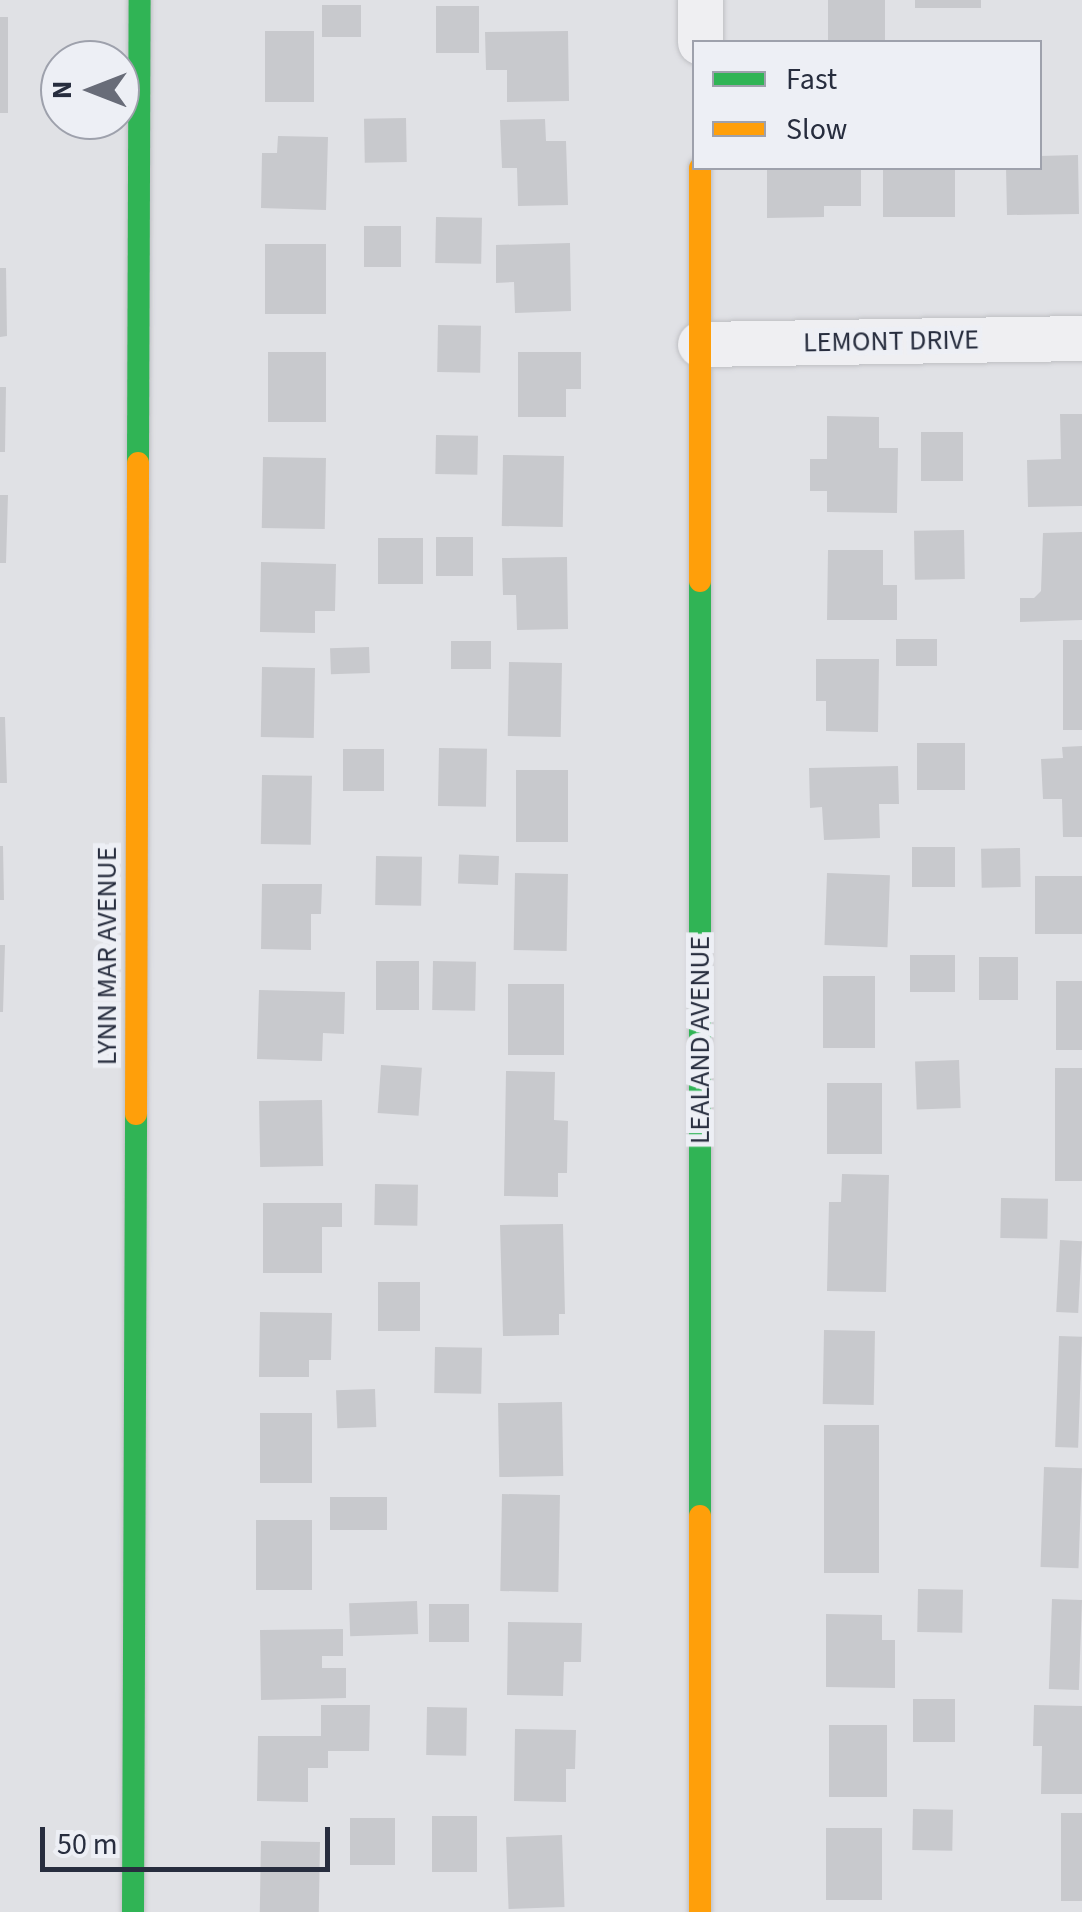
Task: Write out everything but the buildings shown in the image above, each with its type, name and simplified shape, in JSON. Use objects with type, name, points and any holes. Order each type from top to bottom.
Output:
[{"type":"street","name":"LYNN MAR AVENUE","points":[[133,1912],[140,0]]},
{"type":"street","points":[[700,0],[700,40]]},
{"type":"street","name":"LEALAND AVENUE","points":[[700,170],[700,1912]]},
{"type":"street","name":"LEMONT DRIVE","points":[[700,344],[1082,338]]},
{"type":"traffic: fast","points":[[138,463],[140,0]]},
{"type":"traffic: fast","points":[[700,581],[700,1516]]},
{"type":"traffic: fast","points":[[133,1912],[136,1114]]},
{"type":"traffic: slow","points":[[700,170],[700,581]]},
{"type":"traffic: slow","points":[[136,1114],[138,463]]},
{"type":"traffic: slow","points":[[700,1516],[700,1912]]}]
